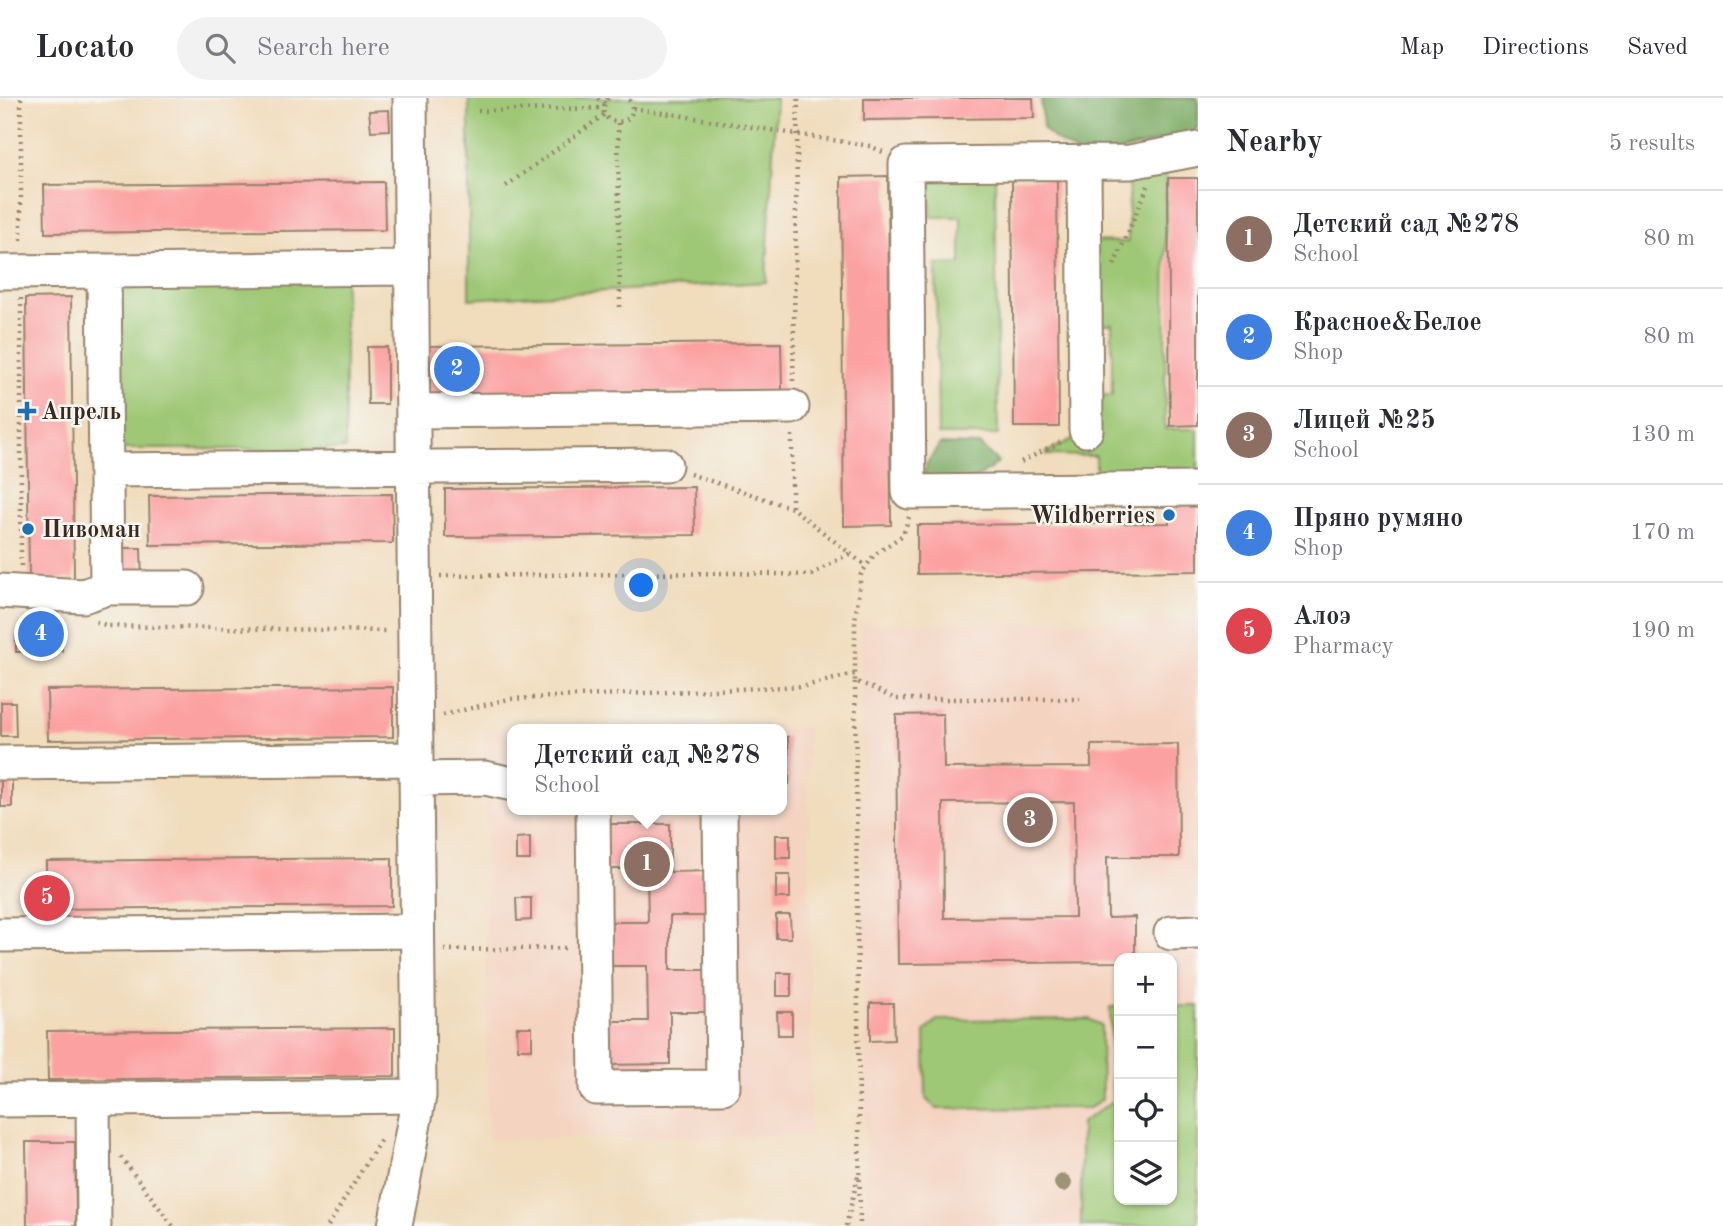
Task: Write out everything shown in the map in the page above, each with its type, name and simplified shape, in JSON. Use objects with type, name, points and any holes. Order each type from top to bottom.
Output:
[{"type":"lane","points":[[395,1226],[419,1096],[410,98]]},
{"type":"lane","points":[[1198,149],[1130,162],[906,164],[909,492],[1198,489]]},
{"type":"lane","points":[[1084,163],[1086,430]]},
{"type":"lane","points":[[11,272],[411,268]]},
{"type":"lane","points":[[95,592],[106,470],[104,271]]},
{"type":"lane","points":[[413,411],[792,407]]},
{"type":"lane","points":[[106,470],[665,465]]},
{"type":"lane","points":[[10,592],[187,588]]},
{"type":"lane","points":[[0,762],[416,769],[507,783]]},
{"type":"lane","points":[[593,815],[596,1088],[723,1087],[720,815]]},
{"type":"lane","points":[[0,934],[417,940]]},
{"type":"lane","points":[[0,1100],[93,1109],[419,1096]]},
{"type":"lane","points":[[93,1109],[94,1226]]},
{"type":"path","points":[[10,592],[11,272],[22,98]]},
{"type":"path","points":[[598,98],[605,106],[608,118],[618,123]]},
{"type":"path","points":[[628,98],[633,108]]},
{"type":"path","points":[[792,508],[798,98]]},
{"type":"path","points":[[478,111],[605,106]]},
{"type":"path","points":[[506,186],[605,106]]},
{"type":"path","points":[[618,123],[628,118],[633,108]]},
{"type":"path","points":[[633,108],[870,146],[906,164]]},
{"type":"path","points":[[618,123],[620,307]]},
{"type":"path","points":[[1112,271],[1160,156]]},
{"type":"path","points":[[665,465],[792,508],[866,566]]},
{"type":"path","points":[[860,1226],[855,620],[861,575],[866,566],[874,555],[904,535],[909,521],[909,492]]},
{"type":"path","points":[[414,576],[733,573],[811,575],[850,553]]},
{"type":"path","points":[[95,592],[86,618],[109,626],[415,631]]},
{"type":"path","points":[[415,722],[509,699],[805,686],[855,674]]},
{"type":"path","points":[[855,682],[896,699],[1080,699]]},
{"type":"path","points":[[417,940],[594,948]]},
{"type":"path","points":[[93,1109],[173,1226]]},
{"type":"path","points":[[328,1226],[385,1132]]},
{"type":"path","points":[[846,1226],[860,1169]]},
{"type":"shaded area","points":[[1198,621],[1198,1226],[866,1226],[860,624]]},
{"type":"shaded area","points":[[787,728],[808,728],[811,1136],[488,1139],[484,730],[507,730],[507,815],[787,815]]},
{"type":"green space","points":[[469,98],[776,98],[766,282],[469,299]]},
{"type":"green space","points":[[1041,98],[1198,98],[1198,125],[1194,133],[1086,159],[1053,138],[1043,128]]},
{"type":"green space","points":[[995,172],[998,435],[938,435],[936,265],[961,264],[961,217],[931,217],[930,173]]},
{"type":"green space","points":[[1129,172],[1166,172],[1165,429],[1198,429],[1198,473],[1096,473],[1096,456],[1047,455],[1047,452],[1088,431],[1088,396],[1112,395],[1112,324],[1087,324],[1087,241],[1128,242]]},
{"type":"green space","points":[[119,279],[345,279],[345,449],[120,449]]},
{"type":"green space","points":[[940,444],[980,445],[998,462],[976,478],[953,483],[933,483],[924,473],[927,463]]},
{"type":"green space","points":[[1177,1006],[1198,1006],[1198,1226],[1081,1226],[1081,1123],[1113,1101],[1110,1007],[1114,1007],[1114,1205],[1177,1205]]},
{"type":"green space","points":[[1089,1019],[1101,1025],[1102,1099],[1090,1108],[937,1109],[926,1099],[925,1032],[937,1020]]},
{"type":"building","points":[[864,98],[1033,98],[1034,118],[864,120]]},
{"type":"building","points":[[389,110],[390,130],[371,131],[369,111]]},
{"type":"building","points":[[888,176],[891,525],[844,526],[841,177]]},
{"type":"building","points":[[1168,178],[1198,178],[1198,425],[1170,426]]},
{"type":"building","points":[[1012,179],[1057,179],[1059,427],[1014,427]]},
{"type":"building","points":[[384,182],[385,230],[45,233],[44,185]]},
{"type":"building","points":[[71,297],[74,579],[29,579],[26,298]]},
{"type":"building","points":[[781,343],[782,391],[430,394],[429,346]]},
{"type":"building","points":[[367,347],[387,347],[387,404],[368,404]]},
{"type":"building","points":[[694,487],[695,535],[445,537],[445,489]]},
{"type":"building","points":[[392,494],[393,543],[150,545],[149,496]]},
{"type":"building","points":[[1198,505],[1198,571],[917,574],[917,525],[1169,523],[1169,506]]},
{"type":"building","points":[[111,548],[141,548],[142,584],[111,584]]},
{"type":"building","points":[[62,634],[62,651],[16,652],[16,635]]},
{"type":"building","points":[[393,687],[393,737],[48,740],[47,690]]},
{"type":"building","points":[[1,702],[15,702],[16,736],[1,736]]},
{"type":"building","points":[[943,714],[944,768],[1091,767],[1091,745],[1178,744],[1179,857],[1107,857],[1108,918],[1135,917],[1135,953],[1114,953],[1114,962],[898,964],[896,715]],"holes":[[[1074,802],[1075,917],[944,918],[943,803]]]},
{"type":"building","points":[[787,737],[788,737],[787,784]]},
{"type":"building","points":[[1,774],[12,774],[12,807],[1,807]]},
{"type":"building","points":[[603,824],[670,824],[670,872],[713,871],[713,916],[670,916],[670,970],[714,970],[714,1012],[670,1012],[670,1064],[606,1065],[605,1021],[648,1021],[647,966],[605,966],[604,922],[648,922],[647,869],[604,869]]},
{"type":"building","points":[[776,835],[790,835],[790,858],[776,858]]},
{"type":"building","points":[[530,837],[530,860],[516,860],[516,838]]},
{"type":"building","points":[[392,858],[392,906],[46,909],[46,861]]},
{"type":"building","points":[[776,875],[790,875],[790,898],[776,898]]},
{"type":"building","points":[[516,898],[531,898],[531,920],[517,921]]},
{"type":"building","points":[[776,915],[790,915],[791,938],[776,938]]},
{"type":"building","points":[[777,973],[791,973],[791,996],[777,996]]},
{"type":"building","points":[[870,1003],[893,1003],[894,1040],[870,1041]]},
{"type":"building","points":[[777,1012],[792,1012],[792,1035],[778,1035]]},
{"type":"building","points":[[517,1027],[532,1027],[532,1049],[518,1049]]},
{"type":"building","points":[[395,1028],[395,1076],[48,1080],[47,1031]]},
{"type":"building","points":[[26,1142],[75,1142],[76,1226],[27,1226]]},
{"type":"place","name":"Красное&Белое","points":[[457,369]]},
{"type":"place","name":"Апрель","points":[[27,411]]},
{"type":"place","name":"Wildberries","points":[[1169,515]]},
{"type":"place","name":"Пивоман","points":[[28,529]]},
{"type":"place","name":"Пряно румяно","points":[[41,634]]},
{"type":"place","name":"Лицей №25","points":[[1030,820]]},
{"type":"place","name":"Детский сад №278","points":[[647,864]]},
{"type":"place","name":"Алоэ","points":[[47,898]]}]
